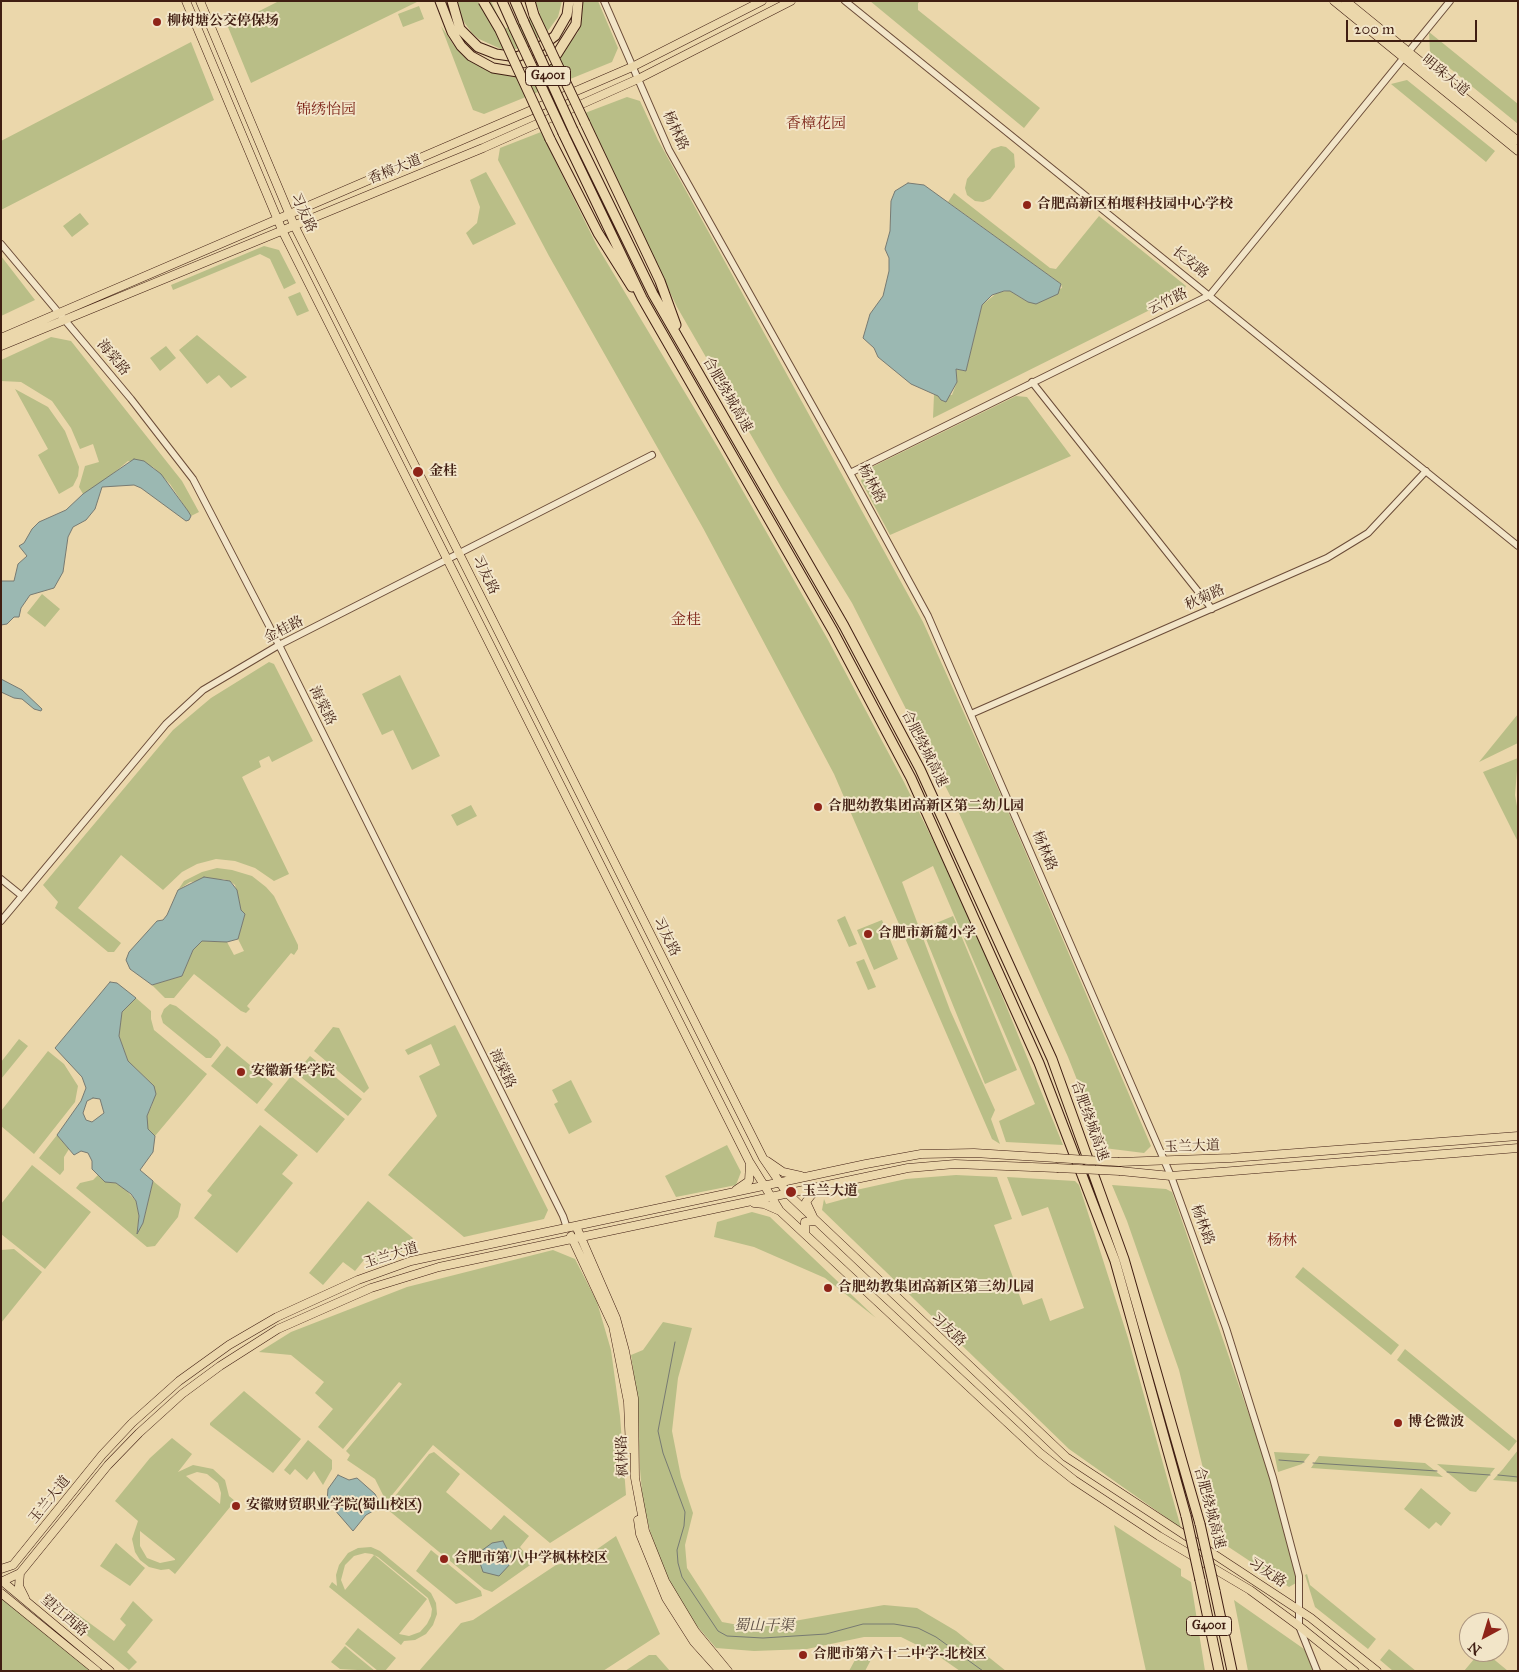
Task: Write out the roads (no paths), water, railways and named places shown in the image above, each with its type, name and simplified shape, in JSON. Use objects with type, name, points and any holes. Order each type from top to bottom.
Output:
[{"type":"highway","points":[[440,1],[452,32],[461,46],[471,56],[493,68],[524,73],[533,71],[557,54],[576,24],[578,1]]},
{"type":"highway","points":[[452,1],[460,29],[478,47],[496,54],[517,56],[543,46],[555,36],[567,15],[569,1]]},
{"type":"highway","points":[[483,1],[500,30],[550,138],[598,233],[672,351]]},
{"type":"highway","name":"合肥绕城高速","points":[[502,1],[642,298],[833,631],[911,778],[1039,1063],[1115,1261],[1186,1516],[1219,1671]]},
{"type":"highway","name":"合肥绕城高速","points":[[515,1],[573,130],[653,294],[844,626],[920,769],[1052,1059],[1124,1259],[1200,1524],[1232,1671]]},
{"type":"highway","points":[[530,1],[534,15],[660,281],[683,346]]},
{"type":"main road","name":"习友路","points":[[186,1],[282,230],[750,1161],[780,1211],[1040,1453],[1074,1480],[1159,1536],[1250,1590],[1299,1626],[1354,1671]]},
{"type":"main road","name":"习友路","points":[[200,1],[294,225],[763,1158],[787,1194],[1066,1457],[1298,1608],[1377,1671]]},
{"type":"main road","name":"香樟大道","points":[[1,346],[61,317],[278,220],[632,67],[762,1]]},
{"type":"main road","name":"香樟大道","points":[[1,338],[61,317],[282,230],[483,148],[638,80],[791,1]]},
{"type":"main road","name":"明珠大道","points":[[1334,1],[1518,141]]},
{"type":"main road","name":"明珠大道","points":[[1346,1],[1518,151]]},
{"type":"main road","name":"玉兰大道","points":[[2,1582],[24,1551],[102,1455],[132,1423],[179,1381],[229,1345],[277,1317],[367,1277],[411,1261],[779,1182],[921,1154],[974,1152],[1119,1162],[1231,1158],[1518,1136]]},
{"type":"main road","name":"玉兰大道","points":[[2,1582],[20,1573],[108,1465],[139,1433],[182,1394],[220,1366],[278,1329],[371,1288],[439,1267],[908,1168],[955,1164],[1120,1171],[1171,1176],[1515,1144]]},
{"type":"main road","points":[[763,1158],[783,1172],[806,1177]]},
{"type":"main road","points":[[736,1204],[732,1192],[749,1181],[751,1172],[750,1161]]},
{"type":"main road","points":[[820,1174],[822,1186]]},
{"type":"main road","points":[[804,1233],[805,1222],[815,1221],[806,1202],[812,1194],[834,1183]]},
{"type":"main road","points":[[747,1202],[764,1204],[780,1211]]},
{"type":"main road","name":"枫林路","points":[[576,1226],[616,1318],[625,1351],[634,1398],[635,1478],[645,1531],[665,1581],[695,1631],[728,1671]]},
{"type":"main road","name":"枫林路","points":[[567,1228],[613,1326],[628,1402],[630,1474],[640,1534],[666,1598],[694,1642],[720,1671]]},
{"type":"main road","points":[[24,1551],[22,1559],[26,1562],[33,1557]]},
{"type":"main road","points":[[1,1569],[13,1565]]},
{"type":"main road","points":[[20,1573],[19,1586],[24,1596],[32,1605]]},
{"type":"main road","points":[[2,1582],[19,1607]]},
{"type":"main road","name":"望江西路","points":[[2,1582],[110,1671]]},
{"type":"main road","name":"望江西路","points":[[1,1592],[97,1671]]},
{"type":"street","name":"杨林路","points":[[604,1],[669,150],[928,616],[1171,1176],[1226,1328],[1273,1478],[1298,1576],[1300,1594],[1298,1608],[1299,1626],[1317,1671]]},
{"type":"street","name":"长安路","points":[[845,1],[1518,546]]},
{"type":"street","name":"云竹路","points":[[850,473],[1210,295],[1450,1]]},
{"type":"street","name":"海棠路","points":[[1,244],[194,479],[279,645],[563,1216],[567,1228]]},
{"type":"street","points":[[1032,382],[1212,608]]},
{"type":"street","name":"金桂路","points":[[1,921],[166,724],[203,690],[279,645],[652,455]]},
{"type":"street","name":"秋菊路","points":[[971,714],[1327,558],[1368,532],[1426,471]]},
{"type":"street","points":[[1,879],[22,896]]},
{"type":"street","name":"海棠路","points":[[563,1216],[576,1226]]},
{"type":"water","points":[[908,183],[924,185],[1061,284],[1058,294],[1036,304],[1028,302],[1010,291],[1004,291],[992,295],[982,305],[966,371],[956,369],[957,382],[946,402],[938,396],[911,384],[878,357],[874,348],[863,338],[870,314],[883,296],[889,271],[889,258],[885,249],[890,231],[891,201],[895,191]]},
{"type":"water","points":[[134,459],[144,461],[161,474],[188,511],[191,516],[189,520],[186,521],[141,488],[134,485],[102,487],[95,509],[86,520],[73,527],[68,537],[63,572],[54,588],[30,595],[21,608],[19,617],[14,617],[7,624],[1,625],[1,581],[14,581],[18,564],[27,556],[19,546],[24,543],[32,529],[39,522],[66,510],[83,494]]},
{"type":"water","points":[[1,679],[22,690],[42,709],[41,711],[34,709],[22,699],[14,698],[1,692]]},
{"type":"water","points":[[204,877],[230,881],[237,890],[241,910],[245,914],[238,939],[227,942],[202,941],[193,950],[182,976],[152,985],[130,969],[126,960],[129,952],[157,921],[163,920],[167,915],[178,890]]},
{"type":"water","points":[[110,982],[117,983],[136,998],[122,1012],[119,1036],[128,1061],[154,1086],[156,1094],[147,1116],[148,1129],[155,1136],[153,1152],[140,1170],[153,1181],[143,1223],[137,1234],[139,1216],[136,1201],[131,1194],[116,1183],[105,1182],[92,1169],[92,1161],[88,1153],[81,1151],[74,1155],[57,1135],[81,1101],[86,1088],[82,1077],[55,1048]],"holes":[[[93,1098],[100,1099],[104,1113],[92,1122],[86,1120],[83,1113],[87,1101]]]},
{"type":"water","points":[[338,1475],[349,1480],[357,1478],[375,1494],[378,1500],[373,1511],[366,1515],[353,1531],[327,1501],[328,1489]]},
{"type":"water","points":[[503,1541],[513,1561],[499,1576],[483,1572],[477,1554],[492,1543]]},
{"type":"waterway","name":"蜀山干渠","points":[[675,1342],[658,1431],[663,1453],[685,1512],[684,1526],[677,1550],[682,1577],[718,1631],[727,1636],[763,1638],[826,1634],[863,1624],[894,1624],[918,1628],[936,1637],[983,1671]]},
{"type":"waterway","points":[[1279,1460],[1304,1462]]},
{"type":"waterway","points":[[1313,1463],[1437,1471]]},
{"type":"waterway","points":[[1447,1472],[1490,1475]]},
{"type":"waterway","points":[[1498,1475],[1518,1477]]},
{"type":"place","name":"柳树塘公交停保场","points":[[157,22]]},
{"type":"place","name":"合肥高新区柏堰科技园中心学校","points":[[1027,205]]},
{"type":"place","name":"金桂","points":[[418,472]]},
{"type":"place","name":"合肥幼教集团高新区第二幼儿园","points":[[818,807]]},
{"type":"place","name":"合肥市新麓小学","points":[[868,934]]},
{"type":"place","name":"安徽新华学院","points":[[241,1072]]},
{"type":"place","name":"玉兰大道","points":[[791,1192]]},
{"type":"place","name":"合肥幼教集团高新区第三幼儿园","points":[[828,1288]]},
{"type":"place","name":"博仑微波","points":[[1398,1423]]},
{"type":"place","name":"安徽财贸职业学院(蜀山校区)","points":[[236,1506]]},
{"type":"place","name":"合肥市第八中学枫林校区","points":[[444,1559]]},
{"type":"place","name":"合肥市第六十二中学-北校区","points":[[803,1655]]},
{"type":"district","name":"锦绣怡园","points":[[326,110]]},
{"type":"district","name":"香樟花园","points":[[816,124]]},
{"type":"district","name":"金桂","points":[[686,620]]},
{"type":"district","name":"杨林","points":[[1282,1241]]}]
